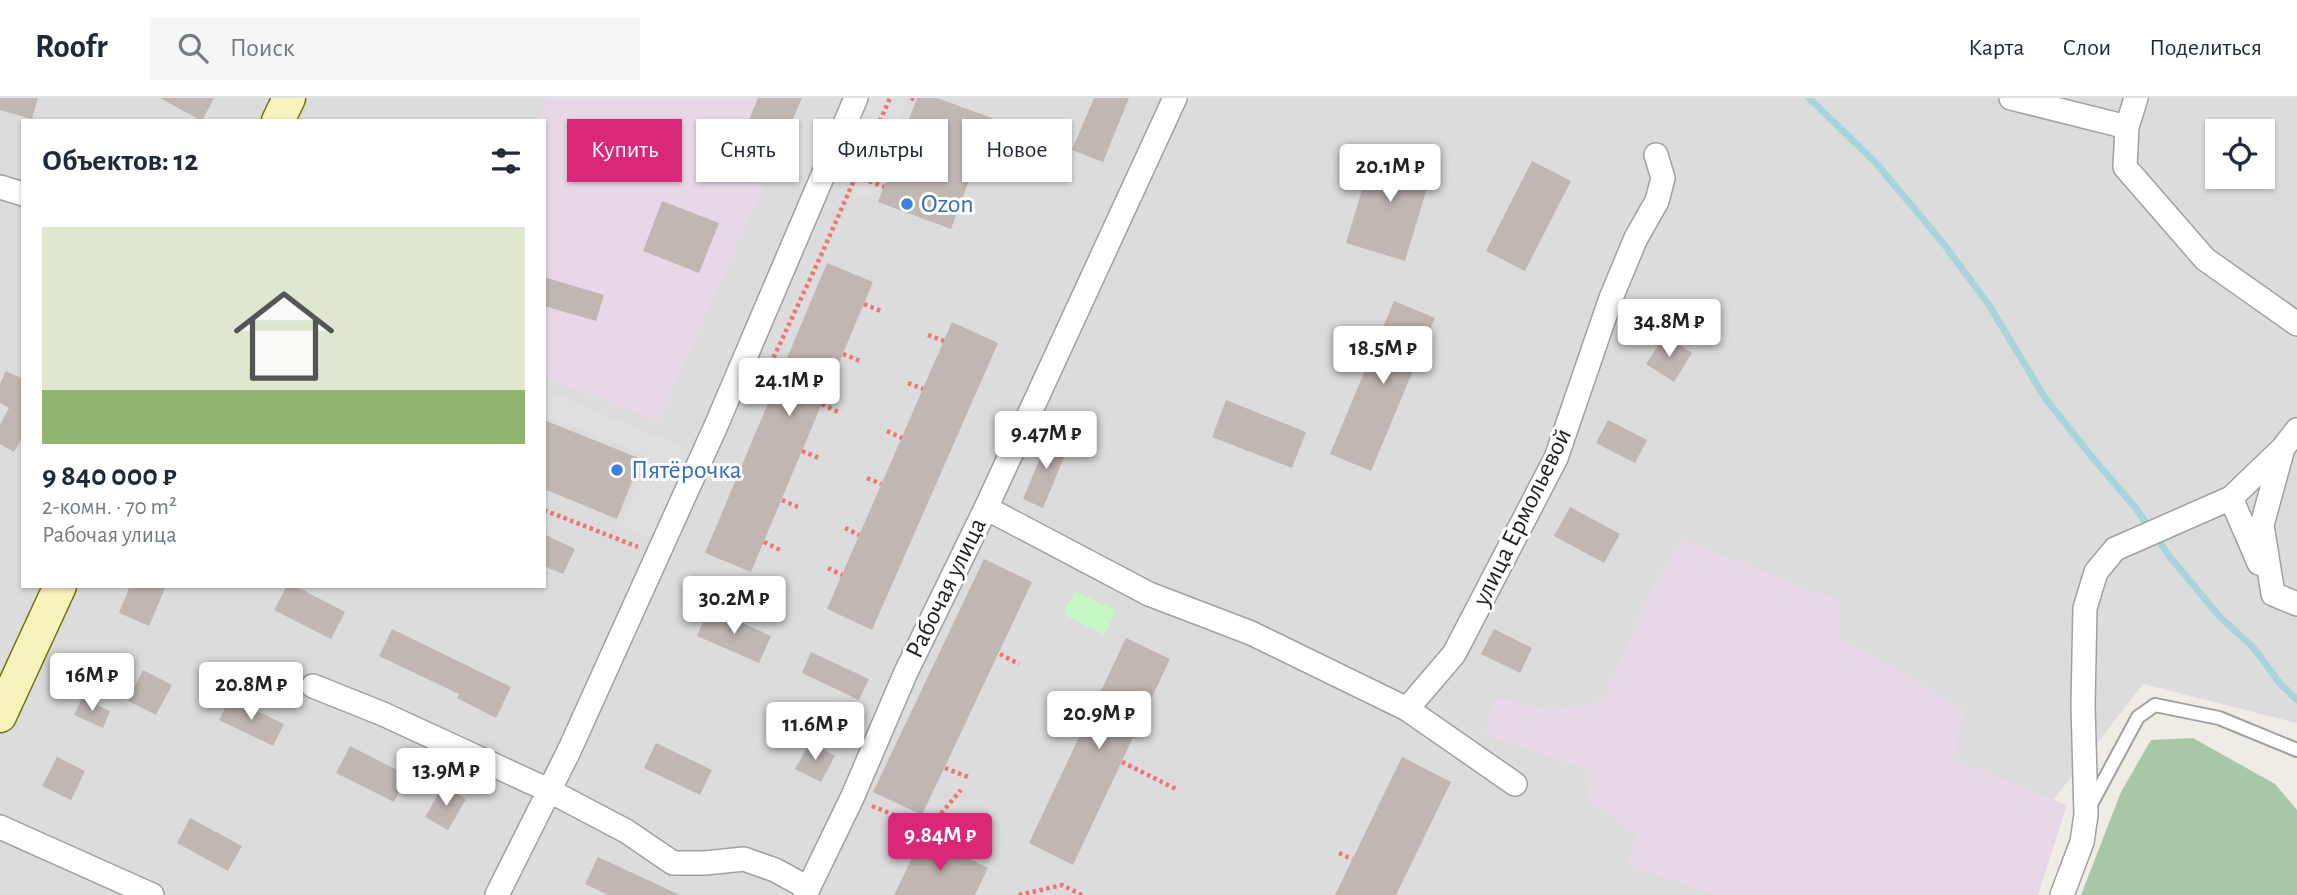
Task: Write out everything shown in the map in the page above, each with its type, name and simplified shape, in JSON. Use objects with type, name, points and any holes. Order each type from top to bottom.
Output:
[{"type":"street","points":[[279,119],[289,98]]},
{"type":"street","points":[[497,895],[569,751],[658,555],[856,98]]},
{"type":"street","name":"Рабочая улица","points":[[313,686],[383,714],[548,790],[626,831],[673,863],[744,859],[775,870],[807,892],[906,672],[986,508],[1175,98]]},
{"type":"street","points":[[2011,98],[2127,127]]},
{"type":"street","points":[[2136,98],[2127,127],[2124,167],[2204,259],[2297,324]]},
{"type":"street","name":"улица Ермольевой","points":[[1407,709],[1454,654],[1556,458],[1611,298],[1636,238],[1657,201],[1663,178],[1656,155]]},
{"type":"street","points":[[0,187],[21,193]]},
{"type":"street","points":[[2062,895],[2082,842],[2086,815],[2083,705],[2085,608],[2096,572],[2115,549],[2231,498],[2290,439]]},
{"type":"street","points":[[2273,594],[2262,525],[2290,439]]},
{"type":"street","points":[[2231,498],[2273,594],[2297,604]]},
{"type":"street","points":[[986,508],[1149,594],[1251,633],[1407,709],[1515,784]]},
{"type":"street","points":[[0,716],[59,588]]},
{"type":"street","points":[[0,827],[152,895]]},
{"type":"lane","points":[[2086,815],[2138,717],[2155,705],[2219,718],[2297,750]]},
{"type":"path","points":[[881,119],[890,98]]},
{"type":"path","points":[[748,414],[853,182]]},
{"type":"path","points":[[871,182],[884,187]]},
{"type":"path","points":[[864,304],[881,311]]},
{"type":"path","points":[[929,335],[944,341]]},
{"type":"path","points":[[843,354],[860,361]]},
{"type":"path","points":[[908,383],[923,389]]},
{"type":"path","points":[[822,404],[838,412]]},
{"type":"path","points":[[887,431],[902,438]]},
{"type":"path","points":[[802,451],[819,458]]},
{"type":"path","points":[[866,478],[881,484]]},
{"type":"path","points":[[782,500],[798,507]]},
{"type":"path","points":[[546,511],[658,555]]},
{"type":"path","points":[[845,528],[859,535]]},
{"type":"path","points":[[764,542],[780,550]]},
{"type":"path","points":[[828,568],[842,575]]},
{"type":"path","points":[[1000,654],[1019,664]]},
{"type":"path","points":[[1122,762],[1176,789]]},
{"type":"path","points":[[945,768],[968,777]]},
{"type":"path","points":[[852,797],[909,821],[932,824],[961,790]]},
{"type":"path","points":[[1339,853],[1352,859]]},
{"type":"path","points":[[1019,895],[1062,885],[1082,895]]},
{"type":"shaded area","points":[[0,98],[2297,98],[2297,723],[2143,684],[1980,895],[0,895]]},
{"type":"shaded area","points":[[547,98],[803,98],[794,119],[696,119],[696,182],[765,182],[658,421],[546,378],[546,119],[540,119]]},
{"type":"shaded area","points":[[862,98],[908,98],[900,119],[854,119]]},
{"type":"shaded area","points":[[829,182],[874,182],[868,197]]},
{"type":"shaded area","points":[[546,391],[688,449],[655,540],[621,525],[647,456],[546,416]]},
{"type":"shaded area","points":[[1683,540],[1841,602],[1839,638],[1964,709],[1953,759],[2067,805],[2038,895],[1715,895],[1628,864],[1637,835],[1588,799],[1591,771],[1485,734],[1495,698],[1551,711],[1603,701],[1655,582]]},
{"type":"green space","points":[[1075,591],[1116,611],[1104,635],[1063,614]]},
{"type":"green space","points":[[2193,738],[2275,784],[2297,810],[2297,895],[2081,895],[2121,792],[2151,740]]},
{"type":"building","points":[[0,98],[38,98],[32,119],[0,110]]},
{"type":"building","points":[[160,98],[214,98],[203,119]]},
{"type":"building","points":[[758,98],[802,98],[793,119],[749,119]]},
{"type":"building","points":[[917,98],[937,98],[992,118],[962,119],[962,182],[968,182],[951,229],[878,202],[886,182],[948,182],[948,119],[909,119]]},
{"type":"building","points":[[1094,98],[1129,98],[1103,162],[1072,150]]},
{"type":"building","points":[[1375,147],[1434,165],[1405,261],[1346,243]]},
{"type":"building","points":[[1532,161],[1571,181],[1525,271],[1486,251]]},
{"type":"building","points":[[662,201],[719,223],[699,273],[643,251]]},
{"type":"building","points":[[827,263],[873,282],[751,572],[705,553]]},
{"type":"building","points":[[546,278],[604,295],[596,321],[546,307]]},
{"type":"building","points":[[1394,301],[1435,318],[1371,471],[1330,454]]},
{"type":"building","points":[[952,322],[998,343],[872,630],[827,609]]},
{"type":"building","points":[[1665,335],[1692,353],[1674,382],[1646,364]]},
{"type":"building","points":[[6,371],[21,378],[21,440],[14,452],[0,444],[0,425],[9,408],[0,403],[0,384]]},
{"type":"building","points":[[1226,400],[1306,432],[1292,468],[1212,437]]},
{"type":"building","points":[[1608,420],[1647,440],[1635,463],[1596,443]]},
{"type":"building","points":[[546,421],[641,459],[617,519],[546,490]]},
{"type":"building","points":[[1050,434],[1070,443],[1043,508],[1023,499]]},
{"type":"building","points":[[1570,507],[1620,534],[1604,563],[1554,536]]},
{"type":"building","points":[[546,535],[575,549],[563,574],[546,567]]},
{"type":"building","points":[[984,559],[1032,582],[922,815],[873,792]]},
{"type":"building","points":[[129,588],[165,588],[149,626],[119,613]]},
{"type":"building","points":[[286,588],[299,588],[345,612],[331,639],[274,610]]},
{"type":"building","points":[[709,608],[771,636],[759,663],[697,636]]},
{"type":"building","points":[[392,629],[511,687],[496,718],[457,698],[459,694],[379,656]]},
{"type":"building","points":[[1494,629],[1532,648],[1520,673],[1481,654]]},
{"type":"building","points":[[1126,638],[1170,659],[1073,865],[1029,843]]},
{"type":"building","points":[[811,652],[869,679],[859,700],[802,673]]},
{"type":"building","points":[[143,670],[172,685],[156,715],[128,701]]},
{"type":"building","points":[[82,698],[110,711],[103,728],[74,715]]},
{"type":"building","points":[[230,698],[284,724],[273,746],[219,720]]},
{"type":"building","points":[[810,742],[835,756],[821,782],[795,769]]},
{"type":"building","points":[[656,743],[712,770],[700,795],[644,768]]},
{"type":"building","points":[[350,746],[407,775],[394,802],[336,773]]},
{"type":"building","points":[[57,757],[85,771],[71,800],[42,786]]},
{"type":"building","points":[[1402,757],[1451,782],[1396,895],[1335,895]]},
{"type":"building","points":[[443,786],[466,799],[448,830],[425,817]]},
{"type":"building","points":[[190,818],[242,846],[228,871],[177,843]]},
{"type":"building","points":[[923,836],[988,868],[975,895],[894,895]]},
{"type":"building","points":[[598,857],[680,895],[608,895],[585,884]]},
{"type":"waterway","points":[[1809,98],[1876,163],[1943,243],[1989,305],[2045,398],[2135,507],[2170,557],[2220,617],[2253,647],[2278,681],[2297,700]]},
{"type":"place","name":"Ozon","points":[[907,204]]},
{"type":"place","name":"Пятёрочка","points":[[617,470]]}]
